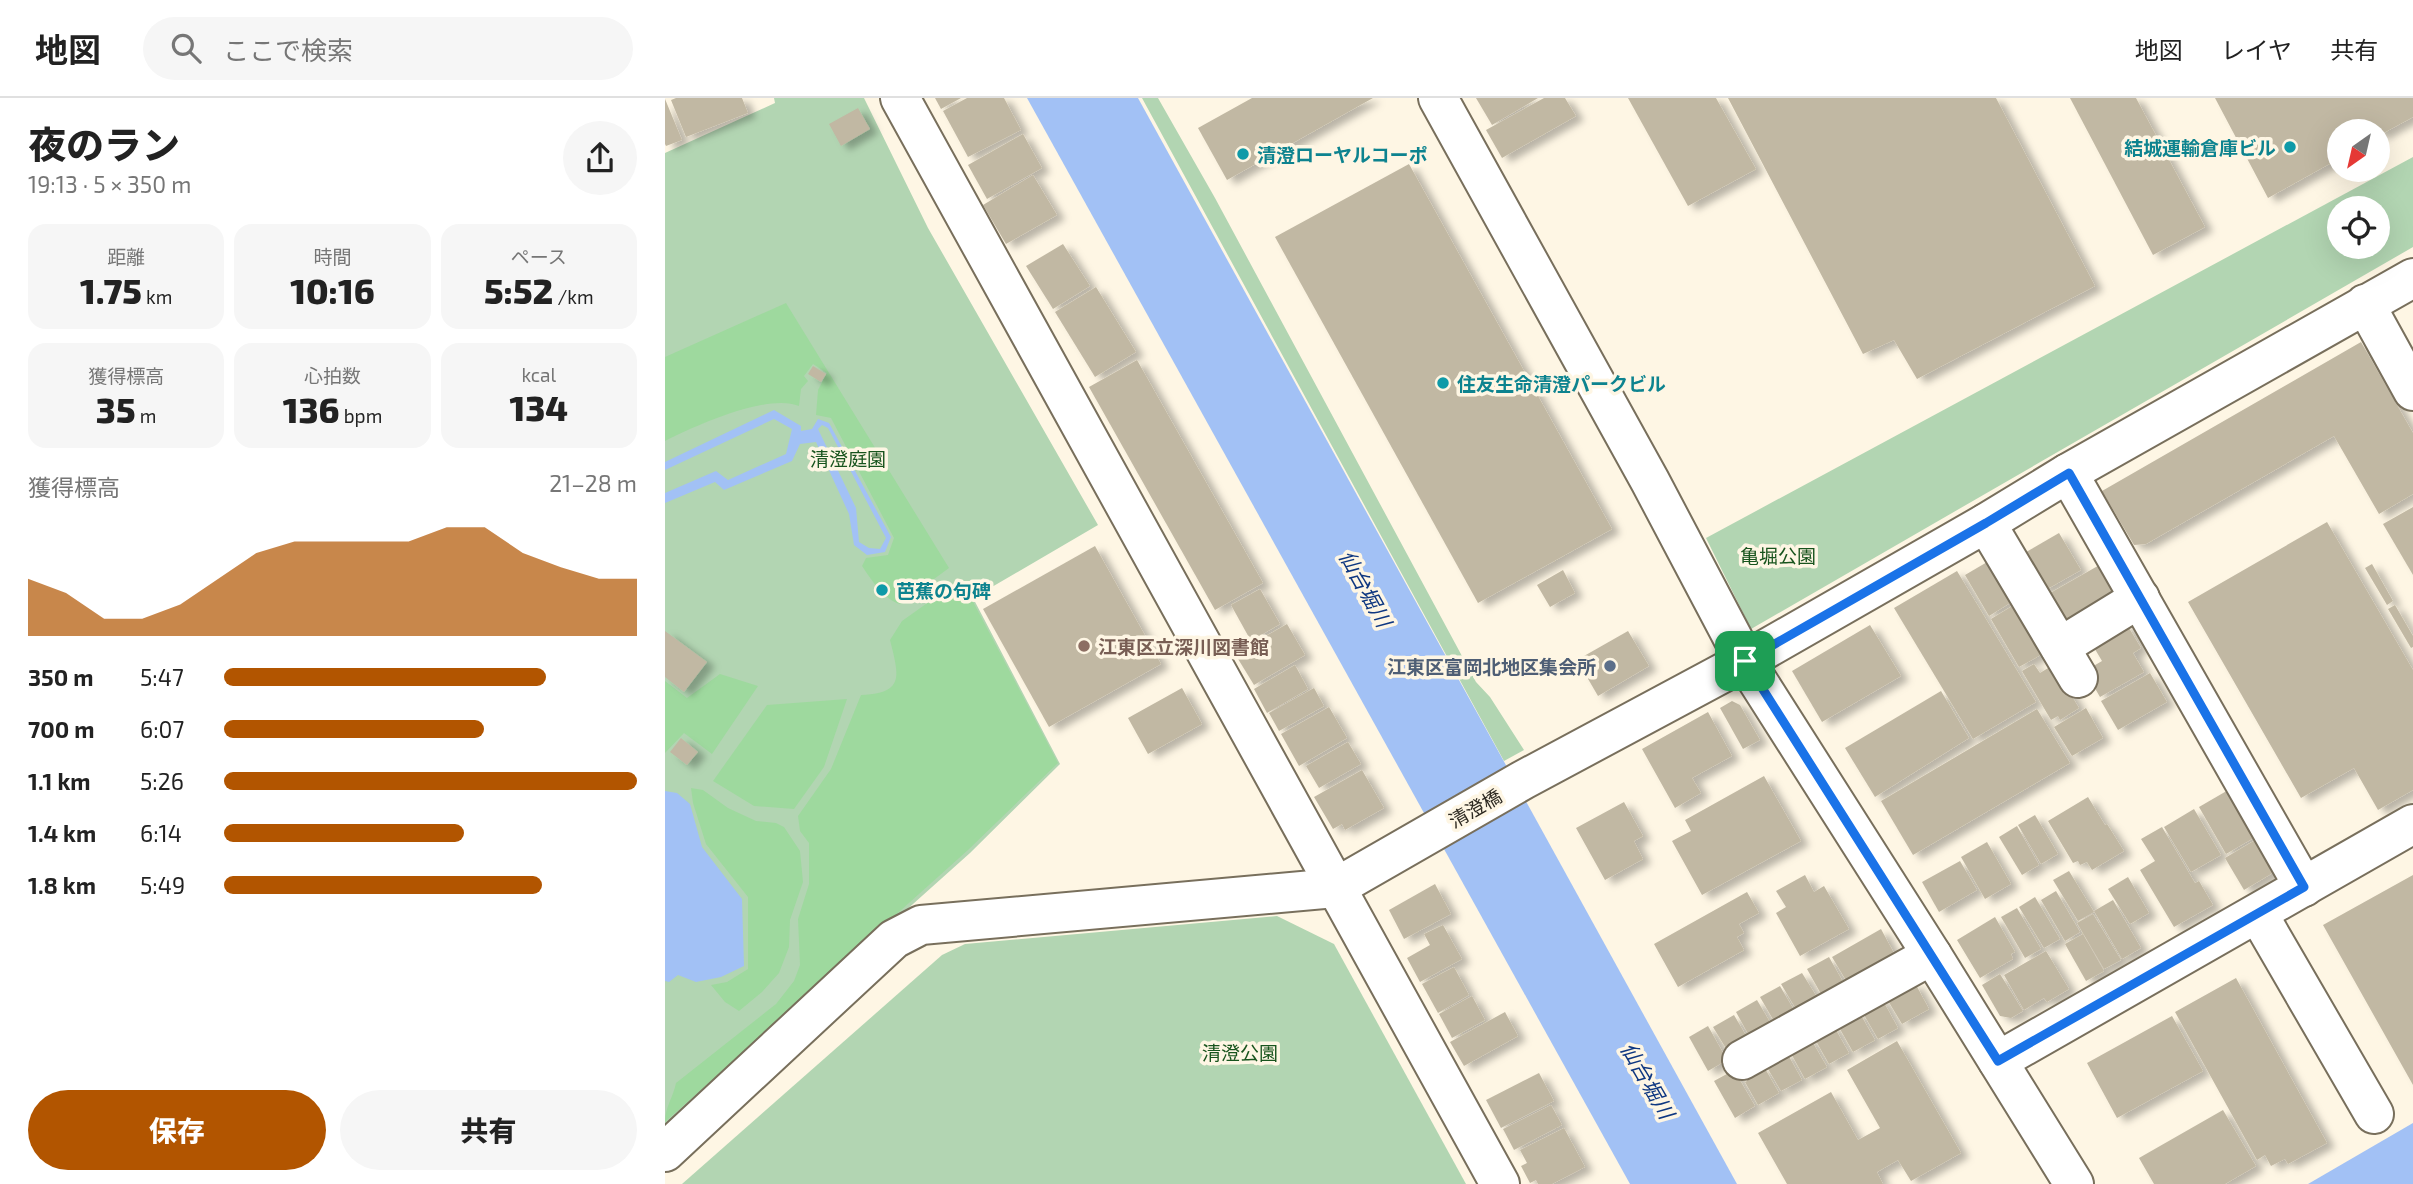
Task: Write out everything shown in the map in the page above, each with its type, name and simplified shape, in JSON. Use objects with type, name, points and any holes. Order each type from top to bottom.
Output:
[{"type":"street","points":[[900,98],[1500,1184]]},
{"type":"street","points":[[1437,98],[1650,481],[1745,661],[2074,1184]]},
{"type":"street","name":"清澄橋","points":[[1335,888],[1523,780],[1745,661],[2413,278]]},
{"type":"street","points":[[2365,304],[2413,391]]},
{"type":"street","points":[[2069,473],[2304,887]]},
{"type":"street","points":[[1986,523],[2069,663],[2140,598]]},
{"type":"street","points":[[1998,1061],[2413,824]]},
{"type":"street","points":[[665,1152],[894,939],[921,925],[1335,888]]},
{"type":"street","points":[[2258,914],[2374,1114]]},
{"type":"street","points":[[1742,1060],[1932,955]]},
{"type":"green space","name":"清澄庭園","points":[[774,98],[864,98],[928,228],[1098,525],[973,598],[1060,764],[970,853],[665,1126],[665,153],[775,103]]},
{"type":"green space","points":[[1142,98],[1158,98],[1215,198],[1476,682],[1490,697],[1524,750],[1504,761]]},
{"type":"green space","name":"亀堀公園","points":[[2413,157],[2413,247],[1751,629],[1706,538],[2327,203],[2327,259],[2390,259],[2390,196],[2341,196],[2367,182],[2391,182],[2391,169]]},
{"type":"green space","points":[[786,303],[949,568],[900,604],[883,593],[862,566],[866,558],[888,555],[894,538],[831,418],[816,415],[818,390],[827,373],[813,364],[804,376],[808,381],[801,389],[799,406],[785,403],[750,407],[694,427],[665,441],[665,357]]},
{"type":"green space","points":[[961,579],[1058,763],[968,850],[665,1122],[676,1083],[776,1004],[794,981],[800,965],[798,919],[809,884],[809,843],[800,831],[798,816],[831,769],[861,695],[875,694],[892,686],[896,673],[890,640],[902,621]]},
{"type":"green space","points":[[720,674],[758,686],[712,754],[684,733],[665,753],[665,681],[687,698]]},
{"type":"green space","points":[[847,699],[824,767],[794,809],[754,806],[713,781],[767,705]]},
{"type":"green space","points":[[691,788],[703,790],[728,808],[756,821],[776,823],[784,827],[800,851],[803,882],[790,920],[789,947],[779,973],[739,1011],[725,1002],[711,985],[727,982],[748,969],[748,897],[706,844]]},
{"type":"green space","name":"清澄公園","points":[[1277,916],[1334,944],[1466,1184],[682,1184],[942,955],[965,944]]},
{"type":"water","name":"仙台堀川","points":[[1027,98],[1138,98],[1737,1184],[1630,1184]]},
{"type":"water","points":[[774,410],[801,426],[801,431],[812,429],[818,419],[829,423],[891,537],[885,552],[867,555],[854,545],[849,514],[816,442],[800,444],[792,461],[724,490],[715,482],[665,503],[665,493],[716,471],[728,480],[786,454],[792,429],[774,419],[665,470],[665,462]],"holes":[[[822,425],[828,428],[886,538],[880,549],[869,548],[859,542],[856,508],[818,429]]]},
{"type":"water","points":[[665,791],[677,793],[690,804],[702,847],[742,899],[744,966],[721,977],[696,982],[678,975],[669,982],[665,981]]},
{"type":"water","points":[[2413,1123],[2413,1184],[2308,1184]]},
{"type":"building","points":[[742,98],[748,113],[686,137],[671,100]]},
{"type":"building","points":[[935,98],[961,98],[941,109]]},
{"type":"building","points":[[967,98],[1004,98],[1021,130],[968,157],[943,111]]},
{"type":"building","name":"清澄ローヤルコーポ","points":[[1252,98],[1373,98],[1227,180],[1198,128]]},
{"type":"building","points":[[1476,98],[1538,98],[1492,125]]},
{"type":"building","points":[[1544,98],[1565,98],[1576,116],[1502,158],[1486,130]]},
{"type":"building","points":[[1628,98],[1716,98],[1756,169],[1688,206]]},
{"type":"building","points":[[1728,98],[1996,98],[2095,286],[1917,379],[1894,340],[1863,354]]},
{"type":"building","points":[[2070,98],[2136,98],[2205,227],[2153,255]]},
{"type":"building","name":"結城運輸倉庫ビル","points":[[2215,98],[2413,98],[2413,117],[2391,129],[2391,119],[2327,119],[2327,165],[2268,198]]},
{"type":"building","points":[[665,99],[682,140],[666,146],[665,144]]},
{"type":"building","points":[[858,108],[870,129],[841,146],[829,124]]},
{"type":"building","points":[[1023,134],[1042,168],[987,199],[968,165]]},
{"type":"building","name":"住友生命清澄パークビル","points":[[1409,164],[1612,529],[1478,603],[1275,237]]},
{"type":"building","points":[[1033,175],[1057,215],[1006,244],[983,205]]},
{"type":"building","points":[[1063,244],[1090,286],[1053,309],[1026,266]]},
{"type":"building","points":[[1096,287],[1136,352],[1095,377],[1055,312]]},
{"type":"building","points":[[2361,342],[2413,433],[2413,494],[2379,514],[2334,436],[2146,544],[2134,545],[2102,491]]},
{"type":"building","points":[[1137,360],[1263,583],[1215,610],[1089,387]]},
{"type":"building","points":[[813,366],[826,374],[821,382],[808,374]]},
{"type":"building","points":[[2413,507],[2413,575],[2383,524]]},
{"type":"building","points":[[2327,522],[2413,670],[2413,790],[2378,810],[2354,768],[2301,798],[2188,602]]},
{"type":"building","points":[[2059,533],[2081,570],[2042,592],[2021,555]]},
{"type":"building","points":[[1095,546],[1161,664],[1049,727],[983,609]]},
{"type":"building","points":[[1994,558],[2018,598],[1989,616],[1965,575]]},
{"type":"building","points":[[2103,563],[2120,594],[2063,627],[2045,596]]},
{"type":"building","points":[[2372,564],[2393,601],[2387,605],[2365,568]]},
{"type":"building","points":[[1563,570],[1575,593],[1550,607],[1537,585]]},
{"type":"building","points":[[1957,571],[2036,702],[1973,739],[1894,608]]},
{"type":"building","points":[[1260,589],[1280,624],[1251,641],[1231,605]]},
{"type":"building","points":[[2014,605],[2046,652],[2019,667],[1991,619]]},
{"type":"building","points":[[2395,605],[2413,636],[2411,648],[2388,609]]},
{"type":"building","points":[[2126,623],[2141,648],[2133,653],[2144,672],[2100,697],[2085,671],[2102,661],[2089,639]]},
{"type":"building","points":[[1287,624],[1305,655],[1254,685],[1235,654]]},
{"type":"building","points":[[1870,625],[1901,676],[1822,722],[1792,671]]},
{"type":"building","points":[[665,631],[707,662],[684,692],[665,677]]},
{"type":"building","points":[[1628,631],[1649,666],[1598,696],[1577,660]]},
{"type":"building","points":[[2034,664],[2040,673],[2053,665],[2079,708],[2060,720],[2058,716],[2051,720],[2022,671]]},
{"type":"building","points":[[1295,665],[1308,689],[1267,713],[1254,689]]},
{"type":"building","points":[[2150,673],[2167,702],[2118,730],[2101,701]]},
{"type":"building","points":[[1182,688],[1202,724],[1148,754],[1128,718]]},
{"type":"building","points":[[1314,688],[1324,706],[1279,731],[1269,713]]},
{"type":"building","points":[[1941,691],[1969,738],[1875,797],[1845,748]]},
{"type":"building","points":[[1732,701],[1740,705],[1760,740],[1743,749],[1720,708]]},
{"type":"building","points":[[1329,707],[1347,738],[1299,766],[1281,734]]},
{"type":"building","points":[[2086,708],[2103,738],[2072,756],[2054,727]]},
{"type":"building","points":[[2037,709],[2070,763],[1913,855],[1881,801]]},
{"type":"building","points":[[1708,712],[1732,756],[1692,778],[1701,793],[1675,808],[1642,749]]},
{"type":"building","points":[[681,738],[698,752],[687,765],[670,752]]},
{"type":"building","points":[[1348,742],[1361,764],[1319,788],[1306,766]]},
{"type":"building","points":[[1362,770],[1384,808],[1345,830],[1342,824],[1333,829],[1314,797]]},
{"type":"building","points":[[1764,776],[1801,841],[1702,895],[1672,841],[1691,831],[1685,820]]},
{"type":"building","points":[[2230,789],[2257,836],[2226,854],[2199,807]]},
{"type":"building","points":[[2088,797],[2124,851],[2092,870],[2087,862],[2080,865],[2078,861],[2073,863],[2048,821]]},
{"type":"building","points":[[1624,802],[1643,836],[1634,841],[1643,859],[1605,880],[1576,828]]},
{"type":"building","points":[[2194,809],[2221,855],[2191,872],[2164,827]]},
{"type":"building","points":[[2035,815],[2058,854],[2041,864],[2018,825]]},
{"type":"building","points":[[2017,826],[2039,865],[2022,875],[1999,837]]},
{"type":"building","points":[[2162,827],[2195,883],[2199,881],[2213,905],[2174,927],[2140,870],[2155,861],[2141,839]]},
{"type":"building","points":[[2257,839],[2276,871],[2244,890],[2225,858]]},
{"type":"building","points":[[1987,842],[2011,884],[1985,899],[1961,857]]},
{"type":"building","points":[[1960,861],[1977,890],[1939,912],[1922,882]]},
{"type":"building","points":[[2069,871],[2094,912],[2078,921],[2053,880]]},
{"type":"building","points":[[1805,875],[1814,892],[1824,886],[1849,929],[1800,956],[1776,913],[1786,907],[1776,891]]},
{"type":"building","points":[[2413,875],[2413,1085],[2323,925]]},
{"type":"building","points":[[2128,877],[2149,913],[2130,924],[2108,889]]},
{"type":"building","points":[[1435,884],[1451,914],[1404,939],[1389,910]]},
{"type":"building","points":[[2056,891],[2080,932],[2065,941],[2041,900]]},
{"type":"building","points":[[1747,892],[1759,913],[1739,924],[1744,933],[1737,937],[1744,950],[1678,987],[1654,944]]},
{"type":"building","points":[[2035,897],[2060,939],[2044,948],[2019,907]]},
{"type":"building","points":[[2113,900],[2141,948],[2122,959],[2094,911]]},
{"type":"building","points":[[2017,908],[2041,949],[2025,958],[2001,917]]},
{"type":"building","points":[[2093,914],[2121,960],[2104,969],[2077,923]]},
{"type":"building","points":[[1995,917],[2015,952],[2011,954],[2013,959],[1980,978],[1957,940]]},
{"type":"building","points":[[1443,925],[1462,959],[1420,982],[1407,958],[1430,945],[1424,934]]},
{"type":"building","points":[[1881,929],[1895,955],[1850,987],[1832,957]]},
{"type":"building","points":[[2083,934],[2104,971],[2086,981],[2065,944]]},
{"type":"building","points":[[2046,951],[2069,989],[2047,1002],[2044,998],[2024,1010],[2004,975]]},
{"type":"building","points":[[1829,957],[1847,989],[1825,1001],[1807,969]]},
{"type":"building","points":[[1454,967],[1469,995],[1438,1013],[1422,984]]},
{"type":"building","points":[[1802,973],[1820,1002],[1799,1014],[1781,984]]},
{"type":"building","points":[[2000,974],[2023,1011],[2011,1018],[2000,1016],[1982,985]]},
{"type":"building","points":[[2236,978],[2327,1143],[2288,1164],[2285,1159],[2271,1166],[2265,1155],[2257,1160],[2175,1012]]},
{"type":"building","points":[[1915,983],[1929,1009],[1902,1024],[1884,994]]},
{"type":"building","points":[[1780,986],[1798,1017],[1778,1028],[1760,997]]},
{"type":"building","points":[[1472,996],[1485,1020],[1452,1038],[1439,1014]]},
{"type":"building","points":[[1881,997],[1898,1028],[1878,1039],[1860,1008]]},
{"type":"building","points":[[1757,1000],[1774,1029],[1752,1041],[1736,1012]]},
{"type":"building","points":[[1858,1010],[1875,1040],[1853,1052],[1836,1022]]},
{"type":"building","points":[[1505,1012],[1518,1036],[1464,1066],[1450,1042]]},
{"type":"building","points":[[1734,1015],[1751,1044],[1730,1055],[1713,1027]]},
{"type":"building","points":[[2172,1016],[2203,1071],[2117,1118],[2087,1063]]},
{"type":"building","points":[[1832,1023],[1849,1053],[1829,1064],[1812,1034]]},
{"type":"building","points":[[1708,1026],[1727,1060],[1708,1071],[1689,1037]]},
{"type":"building","points":[[1809,1036],[1827,1067],[1805,1079],[1788,1048]]},
{"type":"building","points":[[1897,1041],[1961,1153],[1911,1181],[1898,1160],[1877,1172],[1883,1184],[1787,1184],[1758,1133],[1831,1092],[1858,1140],[1880,1128],[1847,1070]]},
{"type":"building","points":[[1786,1051],[1802,1080],[1781,1091],[1768,1069],[1768,1062]]},
{"type":"building","points":[[1763,1065],[1779,1093],[1758,1105],[1744,1075]]},
{"type":"building","points":[[1734,1070],[1755,1106],[1735,1118],[1714,1081]]},
{"type":"building","points":[[1539,1073],[1554,1101],[1501,1128],[1486,1100]]},
{"type":"building","points":[[1551,1105],[1562,1125],[1514,1150],[1503,1129]]},
{"type":"building","points":[[2223,1110],[2256,1166],[2225,1184],[2154,1184],[2139,1158]]},
{"type":"building","points":[[1564,1128],[1585,1167],[1552,1184],[1538,1184],[1536,1180],[1530,1183],[1521,1166],[1527,1163],[1520,1150]]},
{"type":"place","name":"結城運輸倉庫ビル","points":[[2290,147]]},
{"type":"place","name":"清澄ローヤルコーポ","points":[[1243,154]]},
{"type":"place","name":"住友生命清澄パークビル","points":[[1443,383]]},
{"type":"place","name":"芭蕉の句碑","points":[[882,590]]},
{"type":"place","name":"江東区立深川図書館","points":[[1084,646]]},
{"type":"place","name":"江東区富岡北地区集会所","points":[[1610,666]]},
{"type":"route","points":[[2069,473],[2304,887],[1998,1061],[1745,661],[2069,473]]}]
